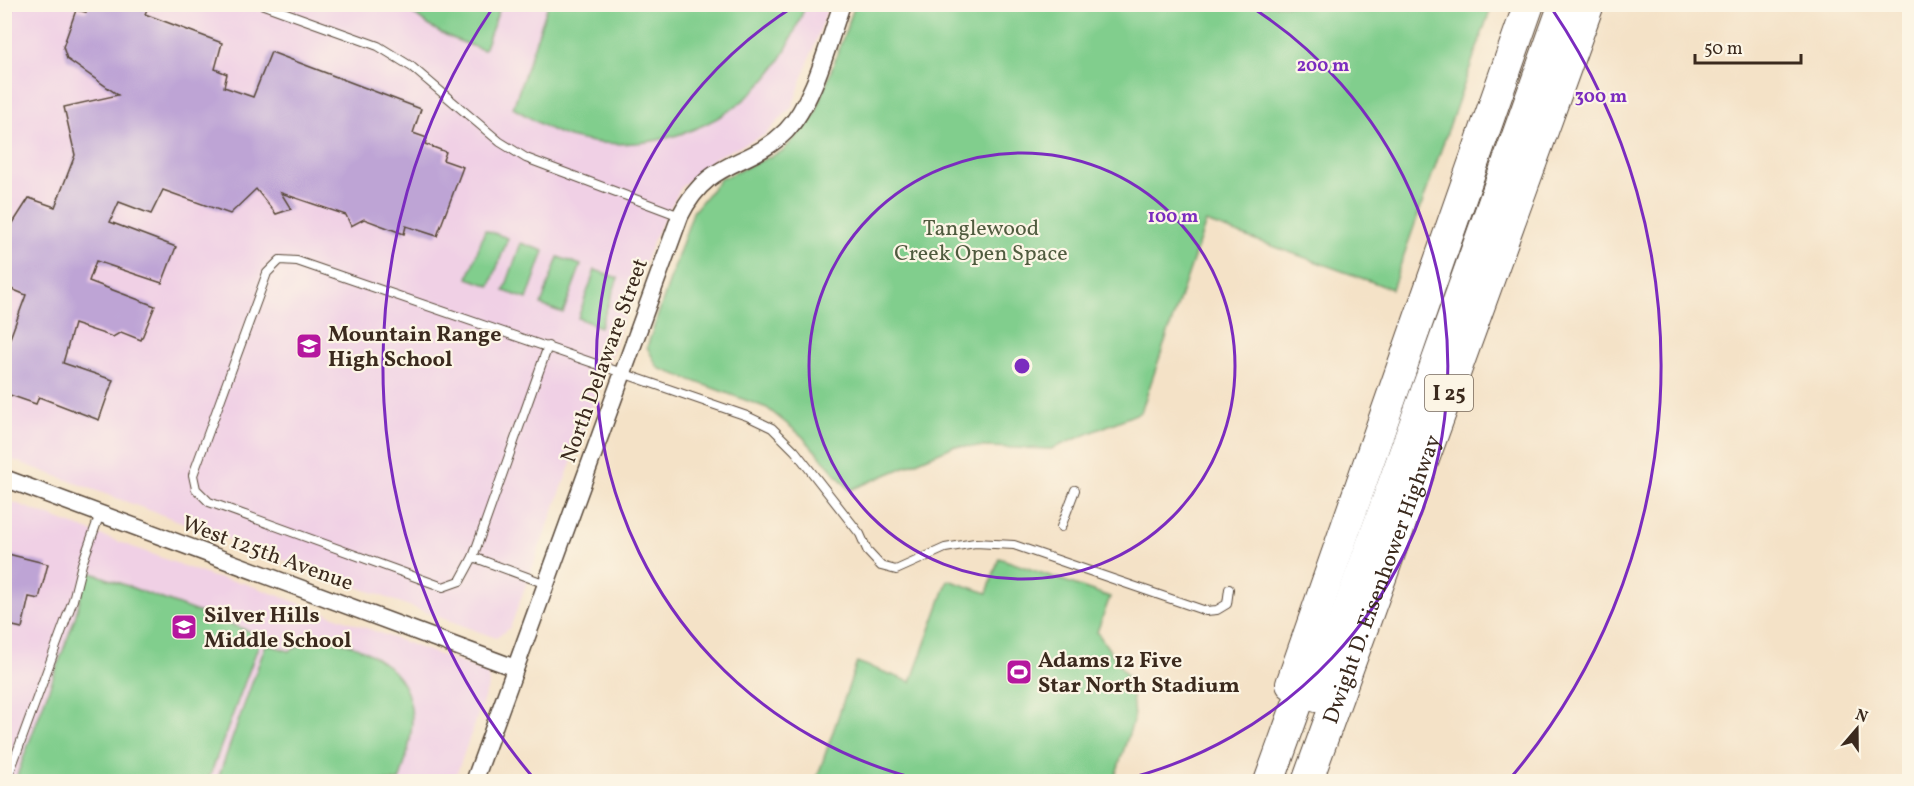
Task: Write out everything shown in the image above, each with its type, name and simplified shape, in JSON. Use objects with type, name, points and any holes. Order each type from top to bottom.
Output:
[{"type":"highway","name":"I 25","points":[[1257,782],[1528,4]]},
{"type":"highway","points":[[1269,782],[1547,4]]},
{"type":"highway","points":[[1287,782],[1564,4]]},
{"type":"highway","name":"Dwight D. Eisenhower Highway","points":[[1307,782],[1589,4]]},
{"type":"street","name":"North Delaware Street","points":[[474,782],[680,216],[691,195],[705,180],[725,166],[769,145],[792,124],[807,100],[842,4]]},
{"type":"street","name":"West 125th Avenue","points":[[4,478],[515,668]]},
{"type":"lane","points":[[4,15],[10,4]]},
{"type":"lane","points":[[261,4],[378,46],[412,67],[500,142],[526,158],[680,216]]},
{"type":"lane","points":[[548,346],[473,557],[460,581],[443,587],[209,502],[196,489],[193,475],[267,273],[280,260],[297,261],[409,302],[548,346],[747,416],[772,428],[795,451],[860,534],[868,552],[882,566],[896,570],[945,548],[975,543],[1014,545],[1206,611],[1217,610],[1227,604],[1229,589]]},
{"type":"lane","points":[[1061,527],[1075,490]]},
{"type":"lane","points":[[6,782],[73,600],[82,564],[100,514]]},
{"type":"lane","points":[[473,557],[546,584]]},
{"type":"shaded area","name":"Mountain Range High School","points":[[4,5],[829,5],[792,107],[765,135],[716,157],[682,186],[655,236],[510,628],[496,638],[5,457]]},
{"type":"shaded area","name":"Silver Hills Middle School","points":[[4,499],[213,577],[244,583],[483,671],[488,676],[489,684],[454,781],[5,781]]},
{"type":"green space","points":[[548,4],[806,5],[783,55],[765,80],[742,101],[716,119],[688,132],[658,140],[627,144],[596,142],[559,134],[513,108]]},
{"type":"green space","points":[[405,5],[501,5],[484,50],[441,33],[422,21]]},
{"type":"green space","name":"Tanglewood Creek Open Space","points":[[855,5],[1492,5],[1392,289],[1206,222],[1141,412],[1051,449],[954,446],[850,490],[802,436],[767,408],[658,368],[647,347],[693,212],[720,179],[783,151],[815,115]]},
{"type":"green space","points":[[485,230],[508,238],[490,286],[468,278]]},
{"type":"green space","points":[[521,243],[544,251],[527,299],[504,291]]},
{"type":"green space","points":[[558,257],[581,265],[563,313],[541,305]]},
{"type":"green space","points":[[595,270],[618,278],[600,327],[578,318]]},
{"type":"green space","name":"Adams 12 Five Star North Stadium","points":[[999,558],[1110,597],[1097,632],[1131,682],[1134,718],[1114,780],[1117,781],[816,781],[857,662],[911,682],[948,580],[987,593]]},
{"type":"green space","points":[[87,571],[262,636],[208,781],[15,781],[75,618]]},
{"type":"green space","points":[[312,640],[340,642],[364,651],[395,673],[404,686],[410,700],[412,716],[409,748],[399,781],[217,781],[266,644],[289,651]]},
{"type":"building","points":[[88,4],[148,7],[145,14],[222,43],[215,69],[227,74],[224,87],[253,97],[271,52],[421,109],[413,133],[427,138],[425,144],[446,152],[443,160],[463,167],[437,236],[406,226],[404,234],[364,219],[351,226],[346,215],[281,193],[291,209],[276,214],[256,189],[230,214],[163,190],[151,214],[119,202],[110,222],[176,247],[162,283],[96,261],[89,281],[155,306],[141,340],[121,332],[113,337],[74,324],[63,363],[113,380],[99,420],[39,397],[36,404],[4,393],[4,339],[9,341],[26,295],[4,286],[4,237],[29,198],[55,207],[75,155],[64,107],[118,95],[67,59],[63,47],[76,10],[86,12]]},
{"type":"building","points":[[4,553],[48,564],[39,599],[29,597],[22,628],[4,624]]},
{"type":"place","name":"Mountain Range High School","points":[[309,346]]},
{"type":"place","name":"Silver Hills Middle School","points":[[184,627]]},
{"type":"place","name":"Adams 12 Five Star North Stadium","points":[[1019,672]]}]
